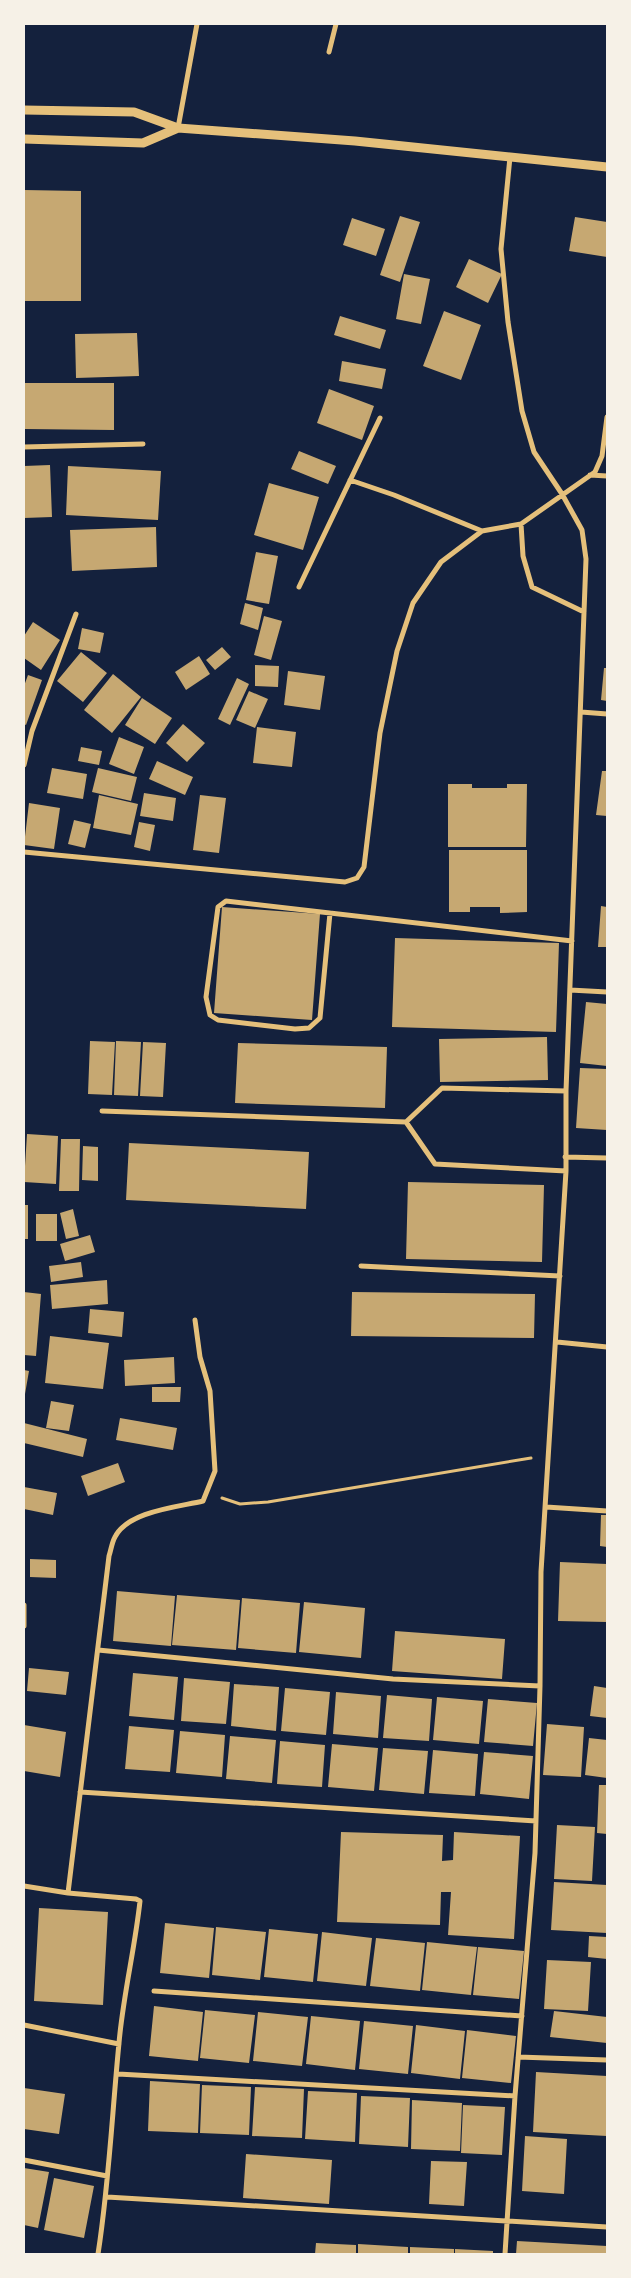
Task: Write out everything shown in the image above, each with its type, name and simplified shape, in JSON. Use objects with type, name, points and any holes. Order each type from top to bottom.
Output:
[{"type":"street","points":[[178,128],[197,24]]},
{"type":"street","points":[[329,52],[336,24]]},
{"type":"street","points":[[24,110],[134,112],[178,128],[355,141],[607,167]]},
{"type":"street","points":[[24,138],[143,143],[178,128]]},
{"type":"street","points":[[506,2254],[506,2222],[536,1821],[541,1572],[566,1171],[566,1091],[586,559],[582,530],[562,494],[534,452],[522,412],[508,322],[501,249],[510,157]]},
{"type":"street","points":[[24,852],[345,882],[357,878],[364,867],[382,724],[397,651],[413,603],[441,562],[482,530],[521,524],[595,472],[602,456],[607,416]]},
{"type":"street","points":[[299,588],[380,418]]},
{"type":"street","points":[[24,447],[143,444]]},
{"type":"street","points":[[590,475],[607,476]]},
{"type":"street","points":[[350,480],[394,495],[482,530]]},
{"type":"street","points":[[521,524],[523,556],[532,587],[584,612]]},
{"type":"street","points":[[24,765],[32,732],[76,614]]},
{"type":"street","points":[[580,712],[607,714]]},
{"type":"street","points":[[330,913],[320,1018],[309,1028],[295,1029],[218,1020],[210,1015],[206,997],[218,907],[226,901],[240,901],[572,941]]},
{"type":"street","points":[[570,990],[607,992]]},
{"type":"street","points":[[102,1112],[406,1122],[442,1088],[566,1091]]},
{"type":"street","points":[[406,1122],[436,1164],[566,1171]]},
{"type":"street","points":[[566,1157],[607,1158]]},
{"type":"street","points":[[361,1266],[560,1276]]},
{"type":"street","points":[[68,1893],[109,1556],[115,1537],[124,1525],[146,1514],[203,1501],[210,1489],[215,1472],[210,1392],[200,1356],[195,1320]]},
{"type":"street","points":[[556,1342],[607,1347]]},
{"type":"street","points":[[546,1508],[607,1511]]},
{"type":"street","points":[[24,1605],[24,1626]]},
{"type":"street","points":[[98,1650],[393,1679],[540,1686]]},
{"type":"street","points":[[80,1792],[536,1821]]},
{"type":"street","points":[[24,1886],[140,1901],[119,2044],[118,2074],[107,2176],[107,2197],[98,2254]]},
{"type":"street","points":[[154,1991],[522,2016]]},
{"type":"street","points":[[24,2025],[119,2044]]},
{"type":"street","points":[[518,2057],[607,2060]]},
{"type":"street","points":[[118,2074],[515,2096]]},
{"type":"street","points":[[24,2160],[107,2176]]},
{"type":"street","points":[[107,2197],[607,2227]]},
{"type":"path","points":[[210,1489],[225,1500],[240,1504],[268,1502],[549,1455]]},
{"type":"building","points":[[24,190],[81,191],[81,301],[24,301]]},
{"type":"building","points":[[400,216],[420,222],[400,282],[380,275]]},
{"type":"building","points":[[575,217],[607,222],[607,257],[569,251]]},
{"type":"building","points":[[352,218],[385,229],[376,256],[343,245]]},
{"type":"building","points":[[469,259],[502,274],[488,303],[456,287]]},
{"type":"building","points":[[404,274],[430,279],[421,324],[396,319]]},
{"type":"building","points":[[444,311],[481,325],[461,380],[423,366]]},
{"type":"building","points":[[340,316],[386,330],[380,349],[334,335]]},
{"type":"building","points":[[137,333],[139,376],[76,378],[75,334]]},
{"type":"building","points":[[342,361],[386,369],[382,389],[339,381]]},
{"type":"building","points":[[24,383],[114,383],[114,430],[24,429]]},
{"type":"building","points":[[329,389],[374,406],[362,440],[317,423]]},
{"type":"building","points":[[299,451],[336,466],[328,484],[291,469]]},
{"type":"building","points":[[50,465],[52,517],[24,518],[24,466]]},
{"type":"building","points":[[68,466],[161,471],[158,520],[66,515]]},
{"type":"building","points":[[269,483],[319,497],[303,550],[254,535]]},
{"type":"building","points":[[156,527],[157,567],[72,571],[70,530]]},
{"type":"building","points":[[256,552],[278,556],[269,604],[246,600]]},
{"type":"building","points":[[245,603],[263,608],[258,630],[240,624]]},
{"type":"building","points":[[264,616],[282,621],[271,660],[254,655]]},
{"type":"building","points":[[33,622],[60,640],[41,670],[24,658],[24,636]]},
{"type":"building","points":[[82,628],[104,633],[100,653],[78,649]]},
{"type":"building","points":[[222,647],[231,657],[215,670],[206,660]]},
{"type":"building","points":[[81,652],[107,673],[83,702],[57,681]]},
{"type":"building","points":[[199,656],[210,674],[186,690],[175,672]]},
{"type":"building","points":[[255,665],[279,666],[278,687],[255,686]]},
{"type":"building","points":[[604,668],[607,668],[607,701],[601,700]]},
{"type":"building","points":[[288,671],[325,676],[320,710],[284,705]]},
{"type":"building","points":[[113,674],[141,697],[112,733],[84,710]]},
{"type":"building","points":[[28,675],[42,680],[26,725],[24,724],[24,686]]},
{"type":"building","points":[[237,678],[249,684],[230,725],[218,719]]},
{"type":"building","points":[[249,691],[268,699],[255,728],[236,720]]},
{"type":"building","points":[[142,698],[172,718],[155,744],[125,725]]},
{"type":"building","points":[[183,724],[205,743],[187,762],[166,743]]},
{"type":"building","points":[[257,727],[296,732],[292,767],[253,763]]},
{"type":"building","points":[[119,737],[144,747],[134,774],[109,764]]},
{"type":"building","points":[[81,747],[102,751],[99,765],[78,761]]},
{"type":"building","points":[[157,761],[193,777],[185,795],[149,779]]},
{"type":"building","points":[[52,768],[87,774],[83,799],[47,793]]},
{"type":"building","points":[[98,768],[137,777],[131,801],[92,792]]},
{"type":"building","points":[[602,771],[607,771],[607,816],[596,815]]},
{"type":"building","points":[[448,784],[472,784],[472,788],[507,788],[507,784],[527,784],[526,847],[448,847]]},
{"type":"building","points":[[144,793],[176,798],[173,821],[140,816]]},
{"type":"building","points":[[99,795],[138,804],[131,835],[93,828]]},
{"type":"building","points":[[200,795],[226,798],[219,853],[193,850]]},
{"type":"building","points":[[29,803],[60,808],[54,849],[24,845]]},
{"type":"building","points":[[74,820],[91,824],[85,848],[68,844]]},
{"type":"building","points":[[139,822],[155,825],[150,851],[134,847]]},
{"type":"building","points":[[449,850],[527,850],[527,912],[500,913],[500,907],[470,907],[470,912],[449,912]]},
{"type":"building","points":[[601,906],[607,907],[607,947],[598,947]]},
{"type":"building","points":[[222,907],[320,914],[312,1020],[214,1013]]},
{"type":"building","points":[[395,938],[559,943],[556,1032],[392,1027]]},
{"type":"building","points":[[586,1002],[607,1004],[607,1066],[580,1063]]},
{"type":"building","points":[[547,1037],[548,1080],[440,1082],[439,1039]]},
{"type":"building","points":[[90,1041],[115,1042],[112,1095],[88,1094]]},
{"type":"building","points":[[116,1041],[141,1042],[138,1096],[114,1095]]},
{"type":"building","points":[[143,1042],[166,1043],[163,1097],[140,1096]]},
{"type":"building","points":[[238,1043],[387,1047],[385,1108],[235,1103]]},
{"type":"building","points":[[580,1068],[607,1069],[607,1130],[576,1128]]},
{"type":"building","points":[[27,1134],[58,1136],[56,1184],[24,1182]]},
{"type":"building","points":[[61,1139],[80,1139],[79,1191],[59,1191]]},
{"type":"building","points":[[129,1143],[309,1152],[306,1209],[126,1200]]},
{"type":"building","points":[[83,1146],[98,1147],[98,1181],[82,1180]]},
{"type":"building","points":[[408,1182],[544,1185],[542,1262],[406,1259]]},
{"type":"building","points":[[24,1205],[28,1205],[28,1239],[24,1239]]},
{"type":"building","points":[[73,1209],[79,1236],[66,1239],[60,1213]]},
{"type":"building","points":[[36,1214],[57,1214],[57,1241],[36,1241]]},
{"type":"building","points":[[90,1235],[95,1252],[65,1261],[60,1244]]},
{"type":"building","points":[[81,1262],[83,1277],[51,1282],[49,1266]]},
{"type":"building","points":[[107,1280],[108,1304],[52,1309],[50,1285]]},
{"type":"building","points":[[24,1292],[41,1294],[36,1356],[24,1355]]},
{"type":"building","points":[[352,1292],[535,1294],[534,1338],[351,1336]]},
{"type":"building","points":[[90,1309],[124,1312],[122,1337],[88,1333]]},
{"type":"building","points":[[50,1336],[109,1343],[103,1389],[45,1383]]},
{"type":"building","points":[[174,1357],[175,1383],[125,1386],[124,1360]]},
{"type":"building","points":[[24,1370],[29,1371],[25,1394],[24,1394]]},
{"type":"building","points":[[152,1387],[181,1387],[180,1402],[152,1402]]},
{"type":"building","points":[[51,1401],[74,1405],[69,1431],[46,1428]]},
{"type":"building","points":[[120,1418],[177,1428],[173,1450],[116,1440]]},
{"type":"building","points":[[24,1423],[87,1439],[83,1457],[24,1443]]},
{"type":"building","points":[[118,1463],[125,1482],[88,1496],[81,1476]]},
{"type":"building","points":[[24,1487],[57,1493],[53,1515],[24,1509]]},
{"type":"building","points":[[601,1515],[607,1515],[607,1547],[600,1546]]},
{"type":"building","points":[[30,1559],[56,1560],[56,1578],[30,1577]]},
{"type":"building","points":[[560,1562],[607,1564],[607,1622],[558,1621]]},
{"type":"building","points":[[117,1591],[175,1596],[171,1646],[113,1641]]},
{"type":"building","points":[[177,1595],[240,1600],[236,1650],[172,1645]]},
{"type":"building","points":[[242,1598],[300,1603],[296,1653],[238,1648]]},
{"type":"building","points":[[304,1602],[365,1608],[361,1658],[299,1652]]},
{"type":"building","points":[[395,1631],[505,1639],[502,1679],[392,1671]]},
{"type":"building","points":[[29,1668],[69,1672],[66,1695],[27,1691]]},
{"type":"building","points":[[133,1673],[178,1677],[174,1720],[129,1716]]},
{"type":"building","points":[[184,1678],[230,1682],[226,1724],[181,1721]]},
{"type":"building","points":[[234,1684],[279,1687],[276,1731],[231,1726]]},
{"type":"building","points":[[594,1686],[607,1688],[607,1718],[590,1716]]},
{"type":"building","points":[[285,1688],[330,1692],[326,1735],[281,1731]]},
{"type":"building","points":[[336,1692],[381,1696],[378,1738],[333,1734]]},
{"type":"building","points":[[387,1695],[432,1699],[429,1741],[383,1738]]},
{"type":"building","points":[[437,1697],[483,1701],[479,1744],[433,1740]]},
{"type":"building","points":[[488,1699],[537,1703],[533,1746],[484,1742]]},
{"type":"building","points":[[547,1724],[584,1727],[581,1777],[543,1775]]},
{"type":"building","points":[[24,1725],[66,1732],[60,1777],[24,1771]]},
{"type":"building","points":[[129,1726],[174,1730],[170,1772],[125,1769]]},
{"type":"building","points":[[180,1731],[225,1735],[222,1777],[176,1773]]},
{"type":"building","points":[[230,1736],[276,1740],[272,1783],[226,1779]]},
{"type":"building","points":[[589,1738],[607,1740],[607,1778],[585,1775]]},
{"type":"building","points":[[280,1741],[325,1745],[322,1787],[277,1784]]},
{"type":"building","points":[[332,1744],[378,1748],[374,1791],[328,1787]]},
{"type":"building","points":[[383,1748],[428,1751],[424,1794],[379,1790]]},
{"type":"building","points":[[433,1750],[478,1754],[475,1796],[429,1793]]},
{"type":"building","points":[[484,1752],[533,1756],[529,1799],[480,1794]]},
{"type":"building","points":[[599,1785],[607,1785],[607,1834],[597,1833]]},
{"type":"building","points":[[557,1825],[595,1827],[592,1881],[554,1879]]},
{"type":"building","points":[[341,1832],[443,1835],[442,1861],[453,1860],[454,1832],[520,1836],[514,1939],[448,1935],[451,1892],[441,1892],[440,1925],[337,1922]]},
{"type":"building","points":[[554,1882],[607,1885],[607,1933],[551,1930]]},
{"type":"building","points":[[39,1908],[108,1912],[103,2005],[34,2001]]},
{"type":"building","points":[[165,1923],[214,1928],[209,1978],[160,1973]]},
{"type":"building","points":[[216,1927],[266,1932],[260,1980],[212,1975]]},
{"type":"building","points":[[269,1929],[318,1934],[313,1982],[264,1977]]},
{"type":"building","points":[[322,1932],[372,1938],[366,1986],[317,1981]]},
{"type":"building","points":[[589,1936],[607,1937],[607,1959],[588,1957]]},
{"type":"building","points":[[376,1938],[425,1943],[420,1991],[370,1986]]},
{"type":"building","points":[[427,1942],[477,1947],[471,1995],[422,1990]]},
{"type":"building","points":[[478,1947],[524,1951],[519,1999],[473,1995]]},
{"type":"building","points":[[547,1960],[591,1962],[588,2011],[544,2009]]},
{"type":"building","points":[[154,2006],[203,2012],[198,2061],[149,2056]]},
{"type":"building","points":[[205,2010],[255,2015],[249,2063],[200,2058]]},
{"type":"building","points":[[554,2011],[607,2017],[607,2043],[550,2037]]},
{"type":"building","points":[[258,2012],[308,2017],[302,2066],[253,2061]]},
{"type":"building","points":[[311,2016],[360,2021],[355,2070],[306,2064]]},
{"type":"building","points":[[364,2021],[413,2026],[408,2074],[359,2069]]},
{"type":"building","points":[[416,2025],[465,2031],[460,2079],[411,2073]]},
{"type":"building","points":[[467,2030],[516,2036],[511,2083],[462,2078]]},
{"type":"building","points":[[536,2072],[607,2076],[607,2136],[533,2132]]},
{"type":"building","points":[[150,2081],[200,2084],[198,2133],[148,2131]]},
{"type":"building","points":[[202,2085],[251,2087],[249,2135],[200,2133]]},
{"type":"building","points":[[255,2087],[304,2089],[302,2138],[252,2136]]},
{"type":"building","points":[[24,2088],[65,2094],[59,2134],[24,2129]]},
{"type":"building","points":[[308,2091],[357,2093],[355,2142],[305,2139]]},
{"type":"building","points":[[361,2096],[410,2098],[408,2147],[359,2144]]},
{"type":"building","points":[[412,2100],[462,2103],[460,2151],[411,2149]]},
{"type":"building","points":[[463,2105],[505,2107],[502,2155],[461,2153]]},
{"type":"building","points":[[525,2136],[567,2139],[564,2194],[522,2191]]},
{"type":"building","points":[[246,2154],[332,2160],[329,2204],[243,2198]]},
{"type":"building","points":[[431,2161],[467,2162],[464,2206],[429,2204]]},
{"type":"building","points":[[24,2168],[49,2172],[38,2228],[24,2225]]},
{"type":"building","points":[[54,2178],[94,2186],[84,2238],[44,2230]]},
{"type":"building","points":[[517,2241],[607,2246],[607,2254],[516,2254]]},
{"type":"building","points":[[316,2243],[356,2245],[356,2254],[315,2254]]},
{"type":"building","points":[[358,2244],[408,2247],[408,2254],[358,2254]]},
{"type":"building","points":[[410,2247],[454,2249],[454,2254],[410,2254]]},
{"type":"building","points":[[455,2249],[493,2251],[493,2254],[455,2254]]}]
